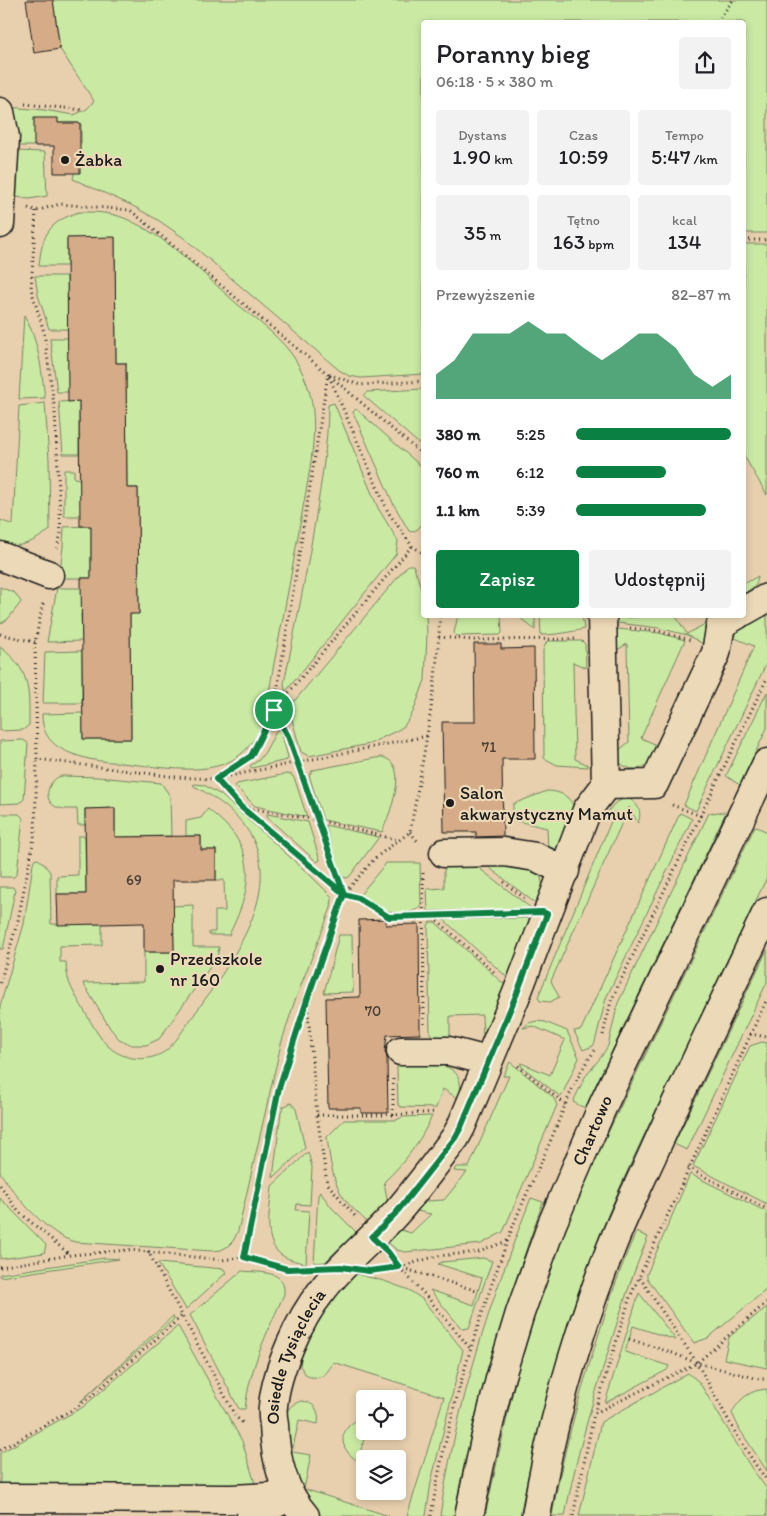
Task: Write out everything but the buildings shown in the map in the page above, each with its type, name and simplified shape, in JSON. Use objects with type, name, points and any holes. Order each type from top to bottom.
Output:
[{"type":"street","points":[[0,224],[5,137],[9,107]]},
{"type":"street","points":[[0,556],[49,575]]},
{"type":"street","points":[[746,608],[767,598]]},
{"type":"street","points":[[602,626],[606,785],[654,784],[716,653],[728,618]]},
{"type":"street","name":"Chartowo","points":[[469,1516],[500,1379],[520,1314],[552,1224],[604,1103],[767,763]]},
{"type":"street","name":"Osiedle Tysiąclecia","points":[[297,1506],[279,1468],[274,1442],[273,1406],[280,1374],[302,1319],[341,1267],[396,1213],[455,1138],[517,993],[587,810],[606,785]]},
{"type":"street","points":[[444,853],[504,852],[536,857],[565,871]]},
{"type":"street","points":[[536,1516],[548,1453],[565,1388],[611,1246],[666,1124],[767,912]]},
{"type":"street","points":[[401,1051],[492,1051]]},
{"type":"street","points":[[0,1498],[231,1499],[297,1506]]},
{"type":"street","points":[[251,1516],[297,1506]]},
{"type":"path","points":[[718,20],[732,0]]},
{"type":"path","points":[[9,107],[83,110]]},
{"type":"path","points":[[1,197],[36,211],[60,204],[130,210],[421,453]]},
{"type":"path","points":[[0,983],[18,920],[35,834],[37,759],[35,642],[49,575],[61,533],[55,412],[44,332],[32,289],[36,211]]},
{"type":"path","points":[[746,240],[767,240]]},
{"type":"path","points":[[328,374],[360,385],[421,381]]},
{"type":"path","points":[[328,374],[388,512],[412,546],[421,552]]},
{"type":"path","points":[[328,374],[274,710],[288,736],[298,762],[344,894]]},
{"type":"path","points":[[216,779],[251,756],[274,710],[412,546]]},
{"type":"path","points":[[244,1257],[279,1088],[344,894],[375,858],[410,832],[427,736],[440,618]]},
{"type":"path","points":[[439,637],[474,640],[602,626],[659,631],[686,638],[716,653]]},
{"type":"path","points":[[0,634],[35,642]]},
{"type":"path","points":[[37,759],[176,777],[216,779],[427,736]]},
{"type":"path","points":[[216,779],[241,807],[344,894],[358,898],[389,917],[543,912],[547,914]]},
{"type":"path","points":[[668,803],[702,816]]},
{"type":"path","points":[[241,807],[318,820],[398,840]]},
{"type":"path","points":[[423,916],[424,1026]]},
{"type":"path","points":[[433,917],[517,993]]},
{"type":"path","points":[[573,1516],[594,1414],[630,1297],[767,999]]},
{"type":"path","points":[[307,1000],[317,1115],[327,1184],[470,1348]]},
{"type":"path","points":[[750,1034],[767,1037]]},
{"type":"path","points":[[492,1051],[518,1067],[566,1105]]},
{"type":"path","points":[[393,1076],[393,1115]]},
{"type":"path","points":[[317,1115],[393,1115],[435,1112],[461,1127]]},
{"type":"path","points":[[688,1168],[767,1209]]},
{"type":"path","points":[[0,1184],[18,1211],[70,1255]]},
{"type":"path","points":[[0,1267],[70,1255],[129,1250],[222,1260],[244,1257],[287,1269],[341,1267],[369,1271],[399,1267],[438,1256],[479,1252],[507,1241]]},
{"type":"path","points":[[148,1251],[236,1416],[249,1430]]},
{"type":"path","points":[[399,1267],[478,1291]]},
{"type":"path","points":[[639,1277],[697,1363],[735,1432],[767,1480]]},
{"type":"path","points":[[594,1414],[697,1363],[767,1302]]},
{"type":"path","points":[[0,1450],[77,1408],[183,1315]]},
{"type":"path","points":[[629,1339],[697,1363],[759,1379],[767,1379]]},
{"type":"green space","points":[[53,0],[767,0],[767,233],[746,233],[746,20],[421,20],[421,374],[361,378],[349,376],[339,370],[184,238],[158,220],[131,205],[73,179],[81,143],[81,123],[58,123],[34,146],[13,146],[7,107],[74,115],[87,109],[94,101],[60,49]]},
{"type":"green space","points":[[13,151],[45,152],[47,196],[29,199],[11,196]]},
{"type":"green space","points":[[79,212],[107,213],[124,218],[155,235],[183,256],[284,345],[302,371],[311,400],[314,434],[310,468],[263,721],[256,737],[244,751],[226,763],[213,767],[185,769],[89,759],[63,750],[56,745],[50,740],[43,724],[42,714],[83,713],[83,739],[131,739],[130,614],[139,613],[138,488],[127,488],[126,363],[116,363],[115,238],[67,238],[67,266],[39,266],[42,245],[49,231],[61,220]]},
{"type":"green space","points":[[746,244],[767,244],[767,495],[746,459]]},
{"type":"green space","points":[[35,276],[67,276],[68,329],[49,329],[38,295]]},
{"type":"green space","points":[[24,315],[36,345],[41,365],[45,398],[19,399]]},
{"type":"green space","points":[[50,338],[68,338],[79,392],[57,392]]},
{"type":"green space","points":[[421,389],[421,445],[364,396],[367,392]]},
{"type":"green space","points":[[79,401],[79,454],[63,454],[59,402]]},
{"type":"green space","points":[[45,403],[49,460],[50,530],[33,541],[21,545],[1,543],[0,520],[13,525],[19,406]]},
{"type":"green space","points":[[334,403],[378,508],[398,541],[396,554],[285,691],[284,683],[308,562],[322,478],[328,405]]},
{"type":"green space","points":[[356,409],[421,466],[421,525],[418,529],[412,532],[409,531],[393,503],[353,412]]},
{"type":"green space","points":[[64,470],[74,470],[74,478],[80,479],[91,516],[64,516]]},
{"type":"green space","points":[[91,526],[91,578],[59,578],[64,527]]},
{"type":"green space","points":[[408,565],[413,565],[421,590],[421,618],[426,618],[425,680],[413,712],[404,726],[369,744],[309,756],[301,752],[290,712],[292,704]]},
{"type":"green space","points":[[758,576],[756,585],[746,592],[746,583]]},
{"type":"green space","points":[[0,587],[15,593],[21,602],[8,619],[0,624]]},
{"type":"green space","points":[[57,588],[91,588],[81,614],[82,641],[47,642]]},
{"type":"green space","points":[[767,613],[767,662],[696,811],[684,805],[754,646],[735,638],[736,630]]},
{"type":"green space","points":[[457,618],[501,618],[502,633],[500,635],[457,636],[454,633]]},
{"type":"green space","points":[[521,618],[535,618],[535,630]]},
{"type":"green space","points":[[540,618],[582,618],[584,629],[541,635]]},
{"type":"green space","points":[[610,618],[677,618],[687,634],[705,624],[705,645],[687,635],[659,628],[610,622]]},
{"type":"green space","points":[[617,629],[659,633],[685,640],[641,738],[659,746],[650,761],[639,769],[624,766],[613,755],[629,742],[627,644],[617,650]]},
{"type":"green space","points":[[547,641],[582,641],[585,644],[586,668],[573,662],[575,759],[588,765],[588,767],[557,765],[544,758],[543,650]]},
{"type":"green space","points":[[0,647],[18,664],[26,682],[29,701],[29,725],[23,730],[0,731]]},
{"type":"green space","points":[[82,651],[82,703],[43,703],[45,652]]},
{"type":"green space","points":[[767,692],[767,728],[740,785],[726,776]]},
{"type":"green space","points":[[278,728],[280,729],[288,757],[287,760],[252,768],[250,766],[259,760],[265,752]]},
{"type":"green space","points":[[23,740],[28,743],[24,799],[20,803],[0,804],[0,741]]},
{"type":"green space","points":[[381,757],[390,761],[395,768],[397,778],[393,802],[382,832],[323,820],[309,775],[313,770]]},
{"type":"green space","points":[[286,774],[292,775],[295,780],[307,817],[255,806],[235,786],[237,784]]},
{"type":"green space","points":[[58,777],[98,777],[161,783],[170,796],[171,836],[115,837],[115,808],[85,809],[85,825],[78,825],[77,809],[55,807],[48,797],[51,784]]},
{"type":"green space","points":[[193,785],[204,785],[221,795],[311,876],[332,897],[331,908],[294,1003],[281,1044],[238,1231],[233,1241],[221,1250],[212,1251],[75,1242],[54,1232],[33,1213],[14,1192],[0,1172],[0,1006],[24,924],[34,860],[38,859],[50,872],[51,924],[102,924],[102,945],[60,946],[60,962],[66,962],[66,970],[72,989],[96,1031],[115,1052],[130,1058],[153,1057],[160,1054],[167,1050],[177,1039],[222,974],[242,941],[256,907],[261,874],[255,843],[233,813]]},
{"type":"green space","points":[[547,791],[557,792],[568,798],[575,810],[562,847],[548,851],[547,828],[513,820],[513,804]]},
{"type":"green space","points":[[626,797],[638,807],[640,814],[638,823],[629,807],[551,981],[559,997],[550,1002],[540,1001],[538,997],[615,812],[606,814],[614,804]]},
{"type":"green space","points":[[208,809],[233,833],[241,846],[245,858],[247,884],[240,909],[229,935],[209,935],[209,932],[215,932],[215,911],[225,911],[224,880],[216,880],[216,850],[201,850],[201,836],[186,836],[186,821],[201,818]]},
{"type":"green space","points":[[726,812],[585,1108],[573,1102],[585,1077],[608,1046],[618,1003],[709,813]]},
{"type":"green space","points":[[680,813],[692,819],[606,998],[595,1042],[593,1046],[583,1050],[574,1031],[581,1030]]},
{"type":"green space","points":[[0,814],[19,814],[23,818],[17,873],[14,877],[0,877]]},
{"type":"green space","points":[[267,814],[308,822],[320,860],[317,862],[267,817]]},
{"type":"green space","points":[[325,825],[379,837],[347,878],[340,874]]},
{"type":"green space","points":[[755,826],[767,832],[767,877],[639,1145],[600,1235],[579,1290],[559,1353],[541,1418],[520,1516],[485,1516],[516,1377],[539,1301],[566,1228],[593,1164]]},
{"type":"green space","points":[[78,836],[85,836],[86,894],[57,894],[57,876],[78,875]]},
{"type":"green space","points":[[444,862],[471,862],[531,908],[531,910],[428,911],[427,889],[444,888]]},
{"type":"green space","points":[[482,862],[529,867],[540,874],[543,887],[542,902],[535,903]]},
{"type":"green space","points":[[386,863],[420,863],[421,907],[404,913],[389,912],[359,896]]},
{"type":"green space","points":[[0,887],[13,887],[15,891],[3,949],[0,949]]},
{"type":"green space","points":[[193,905],[193,947],[219,947],[217,957],[159,1039],[146,1045],[132,1045],[119,1039],[110,1028],[83,983],[144,982],[144,952],[174,952],[173,906]]},
{"type":"green space","points":[[528,918],[533,922],[509,979],[443,919]]},
{"type":"green space","points":[[430,922],[435,922],[506,986],[485,1037],[483,1037],[482,1015],[450,1016],[450,1037],[433,1037],[430,1033],[428,926]]},
{"type":"green space","points":[[339,935],[352,935],[353,992],[324,993]]},
{"type":"green space","points":[[767,950],[767,982],[687,1150],[674,1144]]},
{"type":"green space","points":[[545,1022],[567,1031],[579,1058],[561,1097],[521,1066],[521,1063],[550,1075],[565,1040],[533,1026],[523,1028],[529,1023]]},
{"type":"green space","points":[[762,1042],[767,1043],[767,1204],[693,1166],[750,1046]]},
{"type":"green space","points":[[510,1062],[553,1097],[557,1105],[503,1232],[481,1244],[405,1252],[397,1250],[386,1241],[398,1229],[411,1233],[431,1214],[417,1211],[427,1201],[444,1200],[467,1172],[454,1171],[456,1167],[469,1167],[509,1076],[503,1076]]},
{"type":"green space","points":[[400,1064],[433,1064],[452,1069],[458,1076],[460,1085],[459,1099],[443,1089],[436,1108],[401,1107],[398,1105],[397,1067]]},
{"type":"green space","points":[[291,1103],[296,1109],[305,1148],[273,1178],[281,1112],[283,1107]]},
{"type":"green space","points":[[432,1116],[411,1151],[384,1182],[388,1204],[367,1222],[347,1202],[338,1187],[332,1171],[327,1137],[344,1120],[397,1120],[402,1117]]},
{"type":"green space","points":[[308,1152],[312,1167],[310,1205],[297,1204],[296,1210],[309,1211],[306,1264],[287,1258],[277,1251],[270,1237],[269,1220],[272,1186]]},
{"type":"green space","points":[[690,1174],[767,1212],[767,1289],[708,1338],[694,1343],[647,1278],[647,1274]]},
{"type":"green space","points":[[320,1192],[332,1208],[356,1232],[325,1262],[314,1263],[318,1195]]},
{"type":"green space","points":[[0,1198],[46,1245],[44,1253],[0,1259]]},
{"type":"green space","points":[[531,1198],[543,1202],[516,1279],[492,1357],[471,1436],[454,1516],[440,1516],[455,1434],[476,1354],[488,1315]]},
{"type":"green space","points":[[636,1232],[648,1237],[626,1294],[596,1393],[579,1454],[565,1516],[552,1516],[566,1450],[583,1386],[614,1287]]},
{"type":"green space","points":[[105,1258],[119,1259],[0,1277],[0,1274]]},
{"type":"green space","points":[[483,1258],[492,1261],[469,1328],[462,1329],[430,1290],[474,1305],[482,1278],[438,1264]]},
{"type":"green space","points":[[158,1263],[224,1269],[226,1273],[186,1309]]},
{"type":"green space","points":[[242,1271],[276,1276],[284,1286],[284,1294],[255,1364],[247,1393],[245,1409],[239,1409],[190,1315]]},
{"type":"green space","points":[[352,1273],[409,1290],[422,1299],[463,1350],[431,1482],[426,1516],[407,1516],[444,1397],[333,1362],[326,1373],[320,1377],[307,1376],[300,1366],[302,1354],[319,1315]]},
{"type":"green space","points":[[639,1293],[676,1340],[633,1326],[625,1352],[669,1366],[667,1370],[605,1403]]},
{"type":"green space","points":[[767,1307],[767,1368],[724,1359],[729,1337]]},
{"type":"green space","points":[[173,1316],[174,1319],[80,1402]]},
{"type":"green space","points":[[178,1326],[242,1441],[257,1490],[0,1490],[0,1453],[83,1407]]},
{"type":"green space","points":[[688,1373],[699,1382],[752,1469],[767,1489],[767,1516],[579,1516],[601,1422]]},
{"type":"green space","points":[[767,1389],[767,1471],[740,1430],[732,1413],[738,1403],[746,1396],[755,1391]]},
{"type":"green space","points":[[301,1401],[313,1405],[318,1415],[318,1424],[299,1420],[292,1452],[311,1455],[304,1489],[389,1516],[320,1516],[310,1504],[299,1483],[287,1438],[286,1417],[288,1410],[292,1405]]},
{"type":"green space","points":[[356,1420],[356,1440],[364,1440],[361,1450],[356,1450],[356,1460],[346,1450],[343,1438],[344,1433]]},
{"type":"place","name":"Żabka","points":[[65,160]]},
{"type":"place","name":"Salon akwarystyczny Mamut","points":[[450,803]]},
{"type":"place","name":"Przedszkole nr 160","points":[[160,969]]},
{"type":"route","points":[[274,710],[251,756],[216,779],[241,807],[344,894],[358,898],[389,917],[543,912],[547,914],[517,993],[461,1127],[455,1138],[396,1213],[372,1237],[388,1252],[399,1267],[369,1271],[341,1267],[287,1269],[244,1257],[279,1088],[344,894],[288,736],[274,710]]}]
